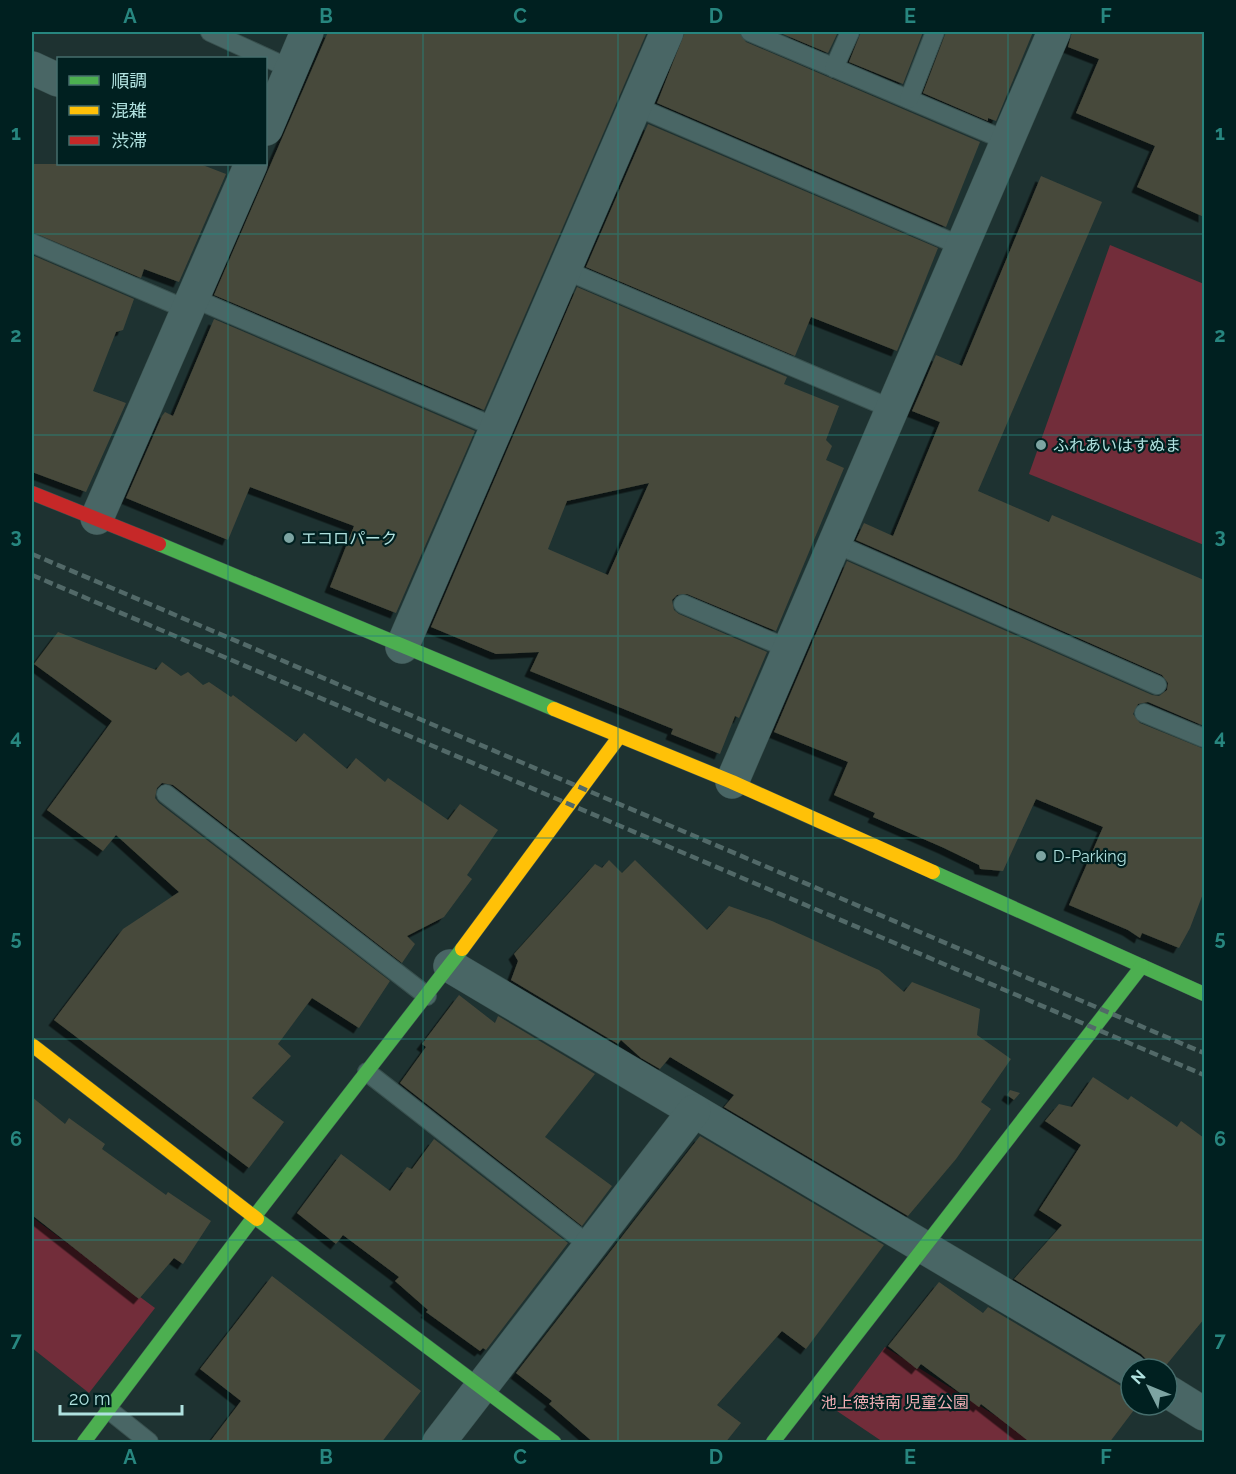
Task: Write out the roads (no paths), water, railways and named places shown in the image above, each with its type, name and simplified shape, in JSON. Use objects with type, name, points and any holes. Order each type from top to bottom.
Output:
[{"type":"street","points":[[267,127],[307,32]]},
{"type":"street","points":[[402,647],[667,32]]},
{"type":"street","points":[[732,782],[1054,32]]},
{"type":"street","points":[[32,68],[57,80]]},
{"type":"street","points":[[97,518],[191,304],[249,165]]},
{"type":"street","points":[[32,493],[732,782],[1204,994]]},
{"type":"street","points":[[84,1443],[254,1217],[450,966],[619,737]]},
{"type":"street","points":[[450,966],[1119,1363]]},
{"type":"street","points":[[773,1443],[1142,966]]},
{"type":"street","points":[[32,1045],[254,1217],[554,1443]]},
{"type":"street","points":[[439,1443],[694,1111]]},
{"type":"street","points":[[1179,1398],[1204,1413]]},
{"type":"lane","points":[[210,32],[265,57]]},
{"type":"lane","points":[[750,32],[1006,141]]},
{"type":"lane","points":[[834,68],[850,32]]},
{"type":"lane","points":[[909,99],[935,32]]},
{"type":"lane","points":[[267,58],[291,69]]},
{"type":"lane","points":[[635,106],[962,246]]},
{"type":"lane","points":[[32,243],[191,304],[497,428]]},
{"type":"lane","points":[[565,270],[892,409]]},
{"type":"lane","points":[[834,543],[1156,685]]},
{"type":"lane","points":[[683,604],[789,649]]},
{"type":"lane","points":[[1144,712],[1204,738]]},
{"type":"lane","points":[[166,794],[427,996]]},
{"type":"lane","points":[[366,1072],[590,1246]]},
{"type":"lane","points":[[109,1410],[149,1443]]},
{"type":"railway","points":[[32,554],[1204,1053]]},
{"type":"railway","points":[[32,575],[1204,1075]]},
{"type":"place","name":"ふれあいはすぬま","points":[[1041,445]]},
{"type":"place","name":"エコロパーク","points":[[289,538]]},
{"type":"place","name":"D-Parking","points":[[1041,856]]},
{"type":"park label","name":"池上徳持南 児童公園","points":[[895,1402]]}]
